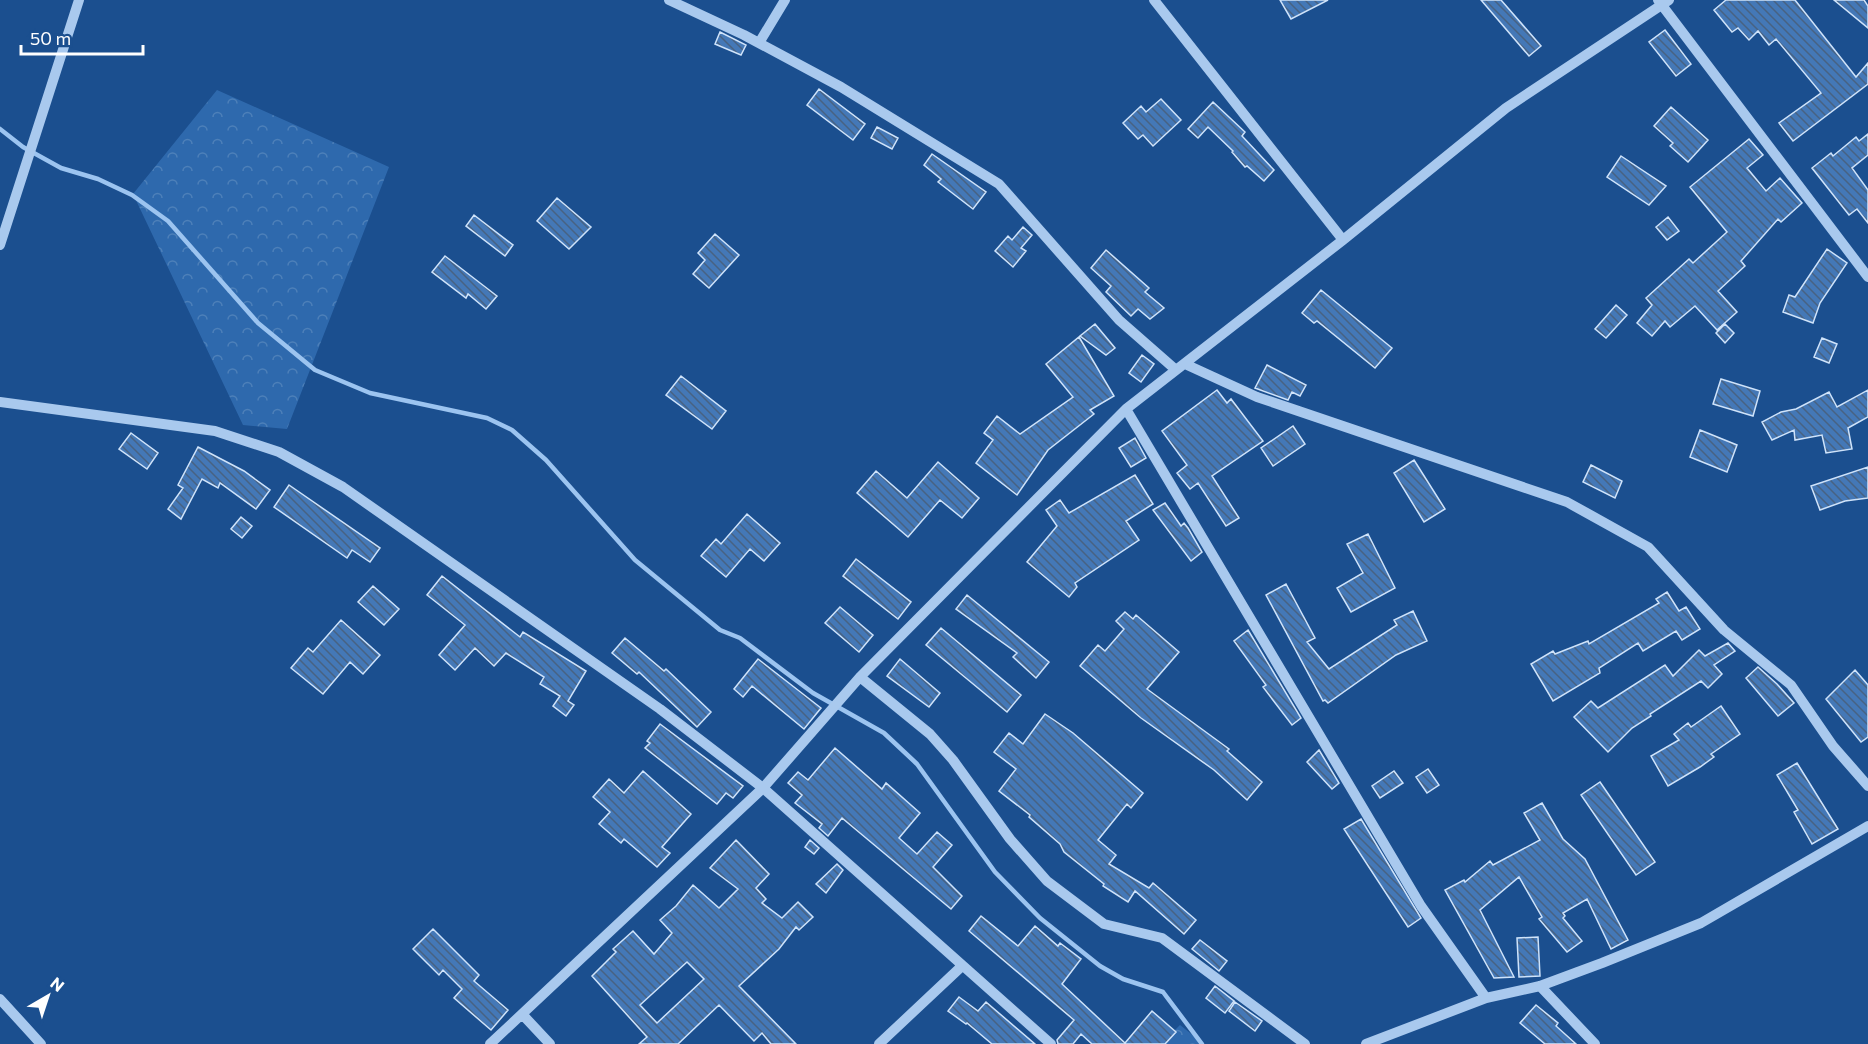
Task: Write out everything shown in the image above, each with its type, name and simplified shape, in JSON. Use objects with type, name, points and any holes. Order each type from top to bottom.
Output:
[{"type":"street","points":[[0,245],[78,0]]},
{"type":"street","points":[[669,0],[841,87],[999,184],[1119,320],[1180,367],[1257,398],[1567,502],[1648,547],[1724,630],[1791,685],[1833,746],[1868,786]]},
{"type":"street","points":[[759,44],[785,0]]},
{"type":"street","points":[[1154,0],[1343,240]]},
{"type":"street","points":[[490,1044],[763,788],[860,676],[1126,409],[1343,240],[1506,108],[1663,2],[1868,277]]},
{"type":"street","points":[[0,402],[215,431],[279,452],[343,487],[660,709],[763,788],[1051,1044]]},
{"type":"street","points":[[1126,409],[1421,906],[1486,998]]},
{"type":"street","points":[[860,676],[930,734],[953,760],[1010,839],[1047,881],[1104,924],[1162,938],[1305,1044]]},
{"type":"street","points":[[1366,1044],[1486,998],[1540,986],[1701,923],[1868,826]]},
{"type":"street","points":[[879,1044],[962,966]]},
{"type":"street","points":[[1540,986],[1595,1044]]},
{"type":"street","points":[[0,999],[41,1044]]},
{"type":"street","points":[[522,1014],[550,1044]]},
{"type":"green space","points":[[217,90],[389,167],[287,429],[243,425],[133,194]]},
{"type":"green space","points":[[1180,1025],[1204,1044],[1161,1044]]},
{"type":"building","points":[[1280,0],[1328,0],[1291,19]]},
{"type":"building","points":[[1481,0],[1501,0],[1541,46],[1529,56]]},
{"type":"building","points":[[1726,0],[1795,0],[1856,77],[1868,63],[1868,84],[1793,141],[1779,123],[1821,93],[1776,39],[1769,45],[1758,31],[1749,40],[1738,28],[1732,32],[1714,10]]},
{"type":"building","points":[[1834,0],[1864,0],[1868,6],[1868,28]]},
{"type":"building","points":[[1665,30],[1691,64],[1676,76],[1649,42]]},
{"type":"building","points":[[720,32],[746,45],[741,55],[715,44]]},
{"type":"building","points":[[819,89],[865,124],[853,140],[807,105]]},
{"type":"building","points":[[1161,99],[1181,120],[1153,146],[1143,135],[1138,139],[1123,123],[1141,106],[1146,112]]},
{"type":"building","points":[[1213,102],[1245,132],[1242,136],[1274,170],[1264,181],[1247,166],[1245,167],[1233,151],[1208,127],[1198,138],[1188,129]]},
{"type":"building","points":[[1671,107],[1708,140],[1688,162],[1670,146],[1673,143],[1654,126]]},
{"type":"building","points":[[877,127],[898,138],[892,149],[871,138]]},
{"type":"building","points":[[1868,134],[1868,155],[1852,168],[1868,190],[1868,223],[1857,209],[1849,215],[1812,168],[1831,153],[1833,156],[1856,137],[1859,141]]},
{"type":"building","points":[[1749,139],[1763,155],[1747,168],[1766,191],[1780,178],[1802,203],[1781,222],[1778,219],[1741,261],[1745,266],[1718,291],[1737,312],[1717,330],[1695,306],[1670,327],[1665,321],[1652,336],[1637,323],[1652,305],[1646,298],[1689,259],[1693,263],[1727,232],[1690,187]]},
{"type":"building","points":[[932,154],[986,192],[973,209],[938,182],[941,179],[924,165]]},
{"type":"building","points":[[1621,156],[1666,186],[1649,205],[1607,177]]},
{"type":"building","points":[[557,198],[591,227],[569,249],[537,221]]},
{"type":"building","points":[[474,215],[513,245],[505,256],[466,226]]},
{"type":"building","points":[[1668,217],[1679,231],[1667,240],[1656,227]]},
{"type":"building","points":[[1023,227],[1032,235],[1021,248],[1026,251],[1013,267],[995,251],[1008,236],[1012,240]]},
{"type":"building","points":[[715,234],[739,255],[709,288],[693,274],[705,260],[698,253]]},
{"type":"building","points":[[1827,249],[1847,263],[1820,303],[1813,323],[1783,312],[1789,295],[1795,297]]},
{"type":"building","points":[[1106,250],[1149,288],[1145,292],[1164,308],[1150,319],[1138,309],[1131,316],[1106,292],[1111,286],[1091,268]]},
{"type":"building","points":[[445,256],[497,296],[486,309],[468,294],[466,298],[432,272]]},
{"type":"building","points":[[1321,290],[1392,348],[1375,368],[1317,321],[1314,323],[1302,313]]},
{"type":"building","points":[[1616,305],[1627,315],[1606,338],[1595,329]]},
{"type":"building","points":[[1095,324],[1115,348],[1106,355],[1080,336]]},
{"type":"building","points":[[1725,324],[1734,333],[1725,343],[1716,333]]},
{"type":"building","points":[[1079,337],[1114,396],[1090,410],[1094,414],[1048,450],[1017,495],[976,463],[993,440],[984,433],[997,416],[1020,434],[1073,397],[1046,364]]},
{"type":"building","points":[[1822,338],[1837,344],[1829,363],[1814,357]]},
{"type":"building","points":[[1142,355],[1154,364],[1141,382],[1129,373]]},
{"type":"building","points":[[1267,365],[1306,385],[1300,396],[1292,392],[1288,400],[1255,388]]},
{"type":"building","points":[[681,376],[726,411],[712,429],[666,395]]},
{"type":"building","points":[[1721,379],[1760,391],[1753,416],[1713,404]]},
{"type":"building","points":[[1217,390],[1227,403],[1231,399],[1263,441],[1212,476],[1239,518],[1226,526],[1198,483],[1190,489],[1177,473],[1187,465],[1162,431]]},
{"type":"building","points":[[1868,390],[1868,417],[1848,428],[1852,449],[1826,453],[1822,435],[1795,440],[1794,430],[1772,440],[1762,422],[1781,412],[1796,409],[1829,392],[1837,407]]},
{"type":"building","points":[[1293,426],[1305,444],[1273,466],[1261,448]]},
{"type":"building","points":[[1700,430],[1737,445],[1727,472],[1690,457]]},
{"type":"building","points":[[131,433],[158,453],[147,469],[119,449]]},
{"type":"building","points":[[1135,438],[1146,458],[1131,467],[1119,448]]},
{"type":"building","points":[[198,447],[244,471],[270,490],[256,509],[220,483],[218,488],[202,479],[181,519],[168,509],[183,488],[178,485]]},
{"type":"building","points":[[1414,460],[1445,509],[1424,522],[1394,473]]},
{"type":"building","points":[[938,462],[979,498],[962,518],[940,500],[908,537],[857,493],[876,471],[907,498]]},
{"type":"building","points":[[1591,465],[1622,481],[1615,498],[1583,482]]},
{"type":"building","points":[[1868,467],[1868,498],[1845,501],[1820,510],[1811,486]]},
{"type":"building","points":[[1135,475],[1153,504],[1126,521],[1139,540],[1075,583],[1077,587],[1069,597],[1027,562],[1057,526],[1046,510],[1060,500],[1069,513]]},
{"type":"building","points":[[289,485],[380,548],[370,562],[352,550],[347,558],[274,507]]},
{"type":"building","points":[[1165,503],[1181,526],[1184,523],[1188,528],[1202,552],[1191,561],[1153,510]]},
{"type":"building","points":[[747,514],[780,543],[764,561],[750,549],[726,577],[701,556],[716,539],[721,544]]},
{"type":"building","points":[[241,517],[252,526],[242,538],[231,529]]},
{"type":"building","points":[[1368,534],[1395,588],[1351,612],[1337,588],[1363,573],[1347,544]]},
{"type":"building","points":[[856,559],[911,602],[898,619],[843,576]]},
{"type":"building","points":[[442,576],[520,637],[523,632],[586,671],[568,701],[574,705],[566,716],[553,706],[560,696],[540,684],[544,677],[506,653],[494,666],[475,648],[455,670],[439,655],[465,625],[427,595]]},
{"type":"building","points":[[1286,584],[1315,638],[1307,642],[1329,669],[1397,625],[1394,620],[1413,611],[1427,641],[1396,655],[1328,703],[1323,701],[1266,595]]},
{"type":"building","points":[[373,586],[399,609],[384,625],[358,602]]},
{"type":"building","points":[[1667,592],[1679,611],[1686,607],[1700,629],[1682,640],[1676,631],[1643,651],[1638,643],[1599,668],[1600,673],[1553,701],[1531,664],[1553,651],[1555,654],[1588,641],[1589,644],[1659,603],[1656,599]]},
{"type":"building","points":[[967,595],[1049,662],[1036,678],[1013,657],[1017,653],[956,609]]},
{"type":"building","points":[[840,607],[873,635],[859,652],[825,623]]},
{"type":"building","points":[[1125,612],[1133,619],[1136,615],[1179,652],[1147,689],[1229,749],[1227,751],[1262,782],[1247,800],[1214,770],[1141,718],[1080,666],[1098,645],[1105,651],[1124,629],[1116,621]]},
{"type":"building","points":[[341,620],[380,655],[363,674],[350,662],[323,694],[291,668],[308,648],[313,652]]},
{"type":"building","points":[[941,628],[1021,695],[1007,712],[926,645]]},
{"type":"building","points":[[1248,630],[1301,718],[1292,725],[1263,687],[1266,685],[1234,641]]},
{"type":"building","points":[[625,638],[664,671],[666,669],[711,712],[697,727],[639,672],[637,674],[612,653]]},
{"type":"building","points":[[1728,643],[1735,651],[1714,665],[1722,674],[1708,688],[1701,681],[1650,714],[1651,716],[1632,728],[1608,752],[1574,717],[1591,701],[1598,708],[1665,665],[1673,676],[1699,650],[1705,656]]},
{"type":"building","points":[[758,659],[821,708],[804,729],[752,686],[743,697],[734,689]]},
{"type":"building","points":[[900,659],[940,693],[929,707],[887,676]]},
{"type":"building","points":[[1758,667],[1794,703],[1778,716],[1746,678]]},
{"type":"building","points":[[1855,670],[1868,685],[1868,737],[1861,742],[1826,699]]},
{"type":"building","points":[[1721,706],[1740,734],[1711,754],[1714,757],[1668,786],[1651,756],[1679,740],[1674,734],[1688,723],[1691,727]]},
{"type":"building","points":[[1045,714],[1073,733],[1143,793],[1131,808],[1127,804],[1098,840],[1116,855],[1109,864],[1149,888],[1153,883],[1196,920],[1184,934],[1135,891],[1128,902],[1103,886],[1104,884],[1064,852],[1060,844],[1029,817],[1030,815],[999,791],[1016,769],[994,752],[1009,733],[1023,744]]},
{"type":"building","points":[[660,724],[743,786],[733,798],[726,793],[717,804],[645,748],[650,743],[647,741]]},
{"type":"building","points":[[835,748],[882,789],[886,783],[920,813],[899,838],[917,854],[937,832],[952,845],[933,867],[962,896],[951,909],[842,818],[828,836],[819,828],[822,824],[795,803],[802,795],[788,783],[798,772],[808,780]]},
{"type":"building","points":[[1319,750],[1339,783],[1332,789],[1307,762]]},
{"type":"building","points":[[1797,763],[1838,829],[1812,844],[1794,812],[1798,810],[1777,775]]},
{"type":"building","points":[[1428,769],[1439,785],[1427,793],[1416,777]]},
{"type":"building","points":[[643,771],[691,814],[662,847],[670,853],[657,867],[624,839],[621,843],[599,824],[610,812],[593,797],[609,779],[624,793]]},
{"type":"building","points":[[1394,771],[1403,783],[1380,798],[1372,786]]},
{"type":"building","points":[[1600,782],[1655,862],[1636,875],[1581,795]]},
{"type":"building","points":[[1542,803],[1563,839],[1585,859],[1628,940],[1611,949],[1587,899],[1563,913],[1565,916],[1563,918],[1582,941],[1567,952],[1539,919],[1542,917],[1519,877],[1480,910],[1514,977],[1494,978],[1445,890],[1464,880],[1465,882],[1490,861],[1493,865],[1540,840],[1524,813]]},
{"type":"building","points":[[1361,819],[1421,918],[1408,927],[1344,829]]},
{"type":"building","points":[[736,840],[769,874],[756,888],[766,899],[762,903],[782,918],[798,902],[813,917],[799,930],[796,927],[779,949],[739,986],[796,1044],[771,1044],[762,1033],[754,1041],[719,1005],[678,1044],[639,1044],[647,1037],[592,976],[616,952],[613,949],[633,931],[654,954],[672,933],[660,920],[676,906],[693,885],[719,908],[738,889],[710,868]],"holes":[[[687,962],[704,979],[657,1023],[640,1005]]]},
{"type":"building","points":[[810,840],[819,848],[814,854],[805,847]]},
{"type":"building","points":[[837,864],[843,870],[826,893],[816,884]]},
{"type":"building","points":[[981,916],[1018,946],[1035,926],[1058,946],[1060,943],[1081,959],[1062,984],[1125,1043],[1152,1011],[1176,1032],[1165,1044],[1092,1044],[1081,1034],[1073,1044],[1058,1044],[1057,1040],[1074,1020],[969,931]]},
{"type":"building","points":[[433,929],[479,975],[474,981],[508,1010],[491,1030],[454,998],[462,989],[443,970],[439,975],[413,949]]},
{"type":"building","points":[[1538,937],[1540,976],[1519,977],[1517,938]]},
{"type":"building","points":[[1200,940],[1227,961],[1219,971],[1192,949]]},
{"type":"building","points":[[1215,986],[1234,1001],[1225,1013],[1206,998]]},
{"type":"building","points":[[959,997],[978,1011],[986,1002],[1035,1044],[992,1044],[967,1023],[948,1011]]},
{"type":"building","points":[[1235,1002],[1262,1021],[1255,1031],[1229,1011]]},
{"type":"building","points":[[1536,1005],[1558,1023],[1556,1026],[1576,1044],[1545,1044],[1520,1023]]},
{"type":"waterway","points":[[0,129],[23,147],[61,168],[98,179],[132,195],[168,221],[258,323],[315,370],[370,393],[487,418],[512,430],[546,460],[635,560],[720,630],[740,638],[813,693],[884,733],[917,764],[995,872],[1040,918],[1100,966],[1123,979],[1163,992],[1202,1044]]}]
